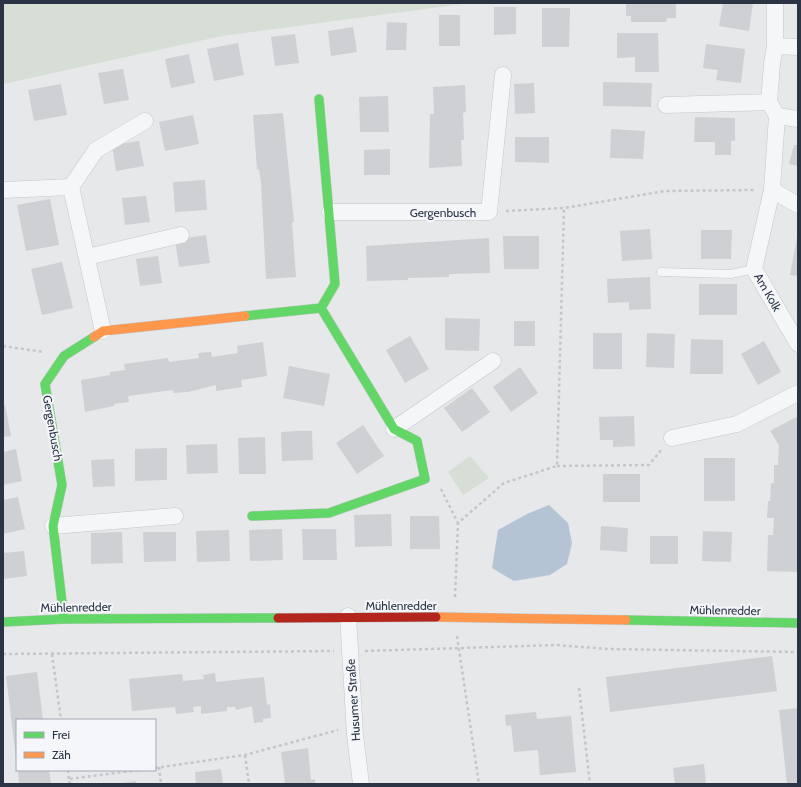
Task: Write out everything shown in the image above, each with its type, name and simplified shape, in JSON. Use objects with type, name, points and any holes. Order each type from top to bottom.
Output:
[{"type":"street","points":[[775,3],[775,46],[769,102],[777,116],[798,119]]},
{"type":"street","points":[[775,46],[798,47]]},
{"type":"street","name":"Gergenbusch","points":[[330,212],[489,212],[503,74]]},
{"type":"street","points":[[252,516],[329,512],[425,479],[417,441],[394,429],[321,308],[335,284],[330,212],[319,99]]},
{"type":"street","points":[[666,106],[769,102]]},
{"type":"street","name":"Am Kolk","points":[[777,116],[772,190],[754,269],[798,344]]},
{"type":"street","points":[[103,331],[71,188],[96,150],[145,122]]},
{"type":"street","points":[[3,190],[71,188]]},
{"type":"street","points":[[772,190],[798,205]]},
{"type":"street","points":[[87,257],[181,235]]},
{"type":"street","name":"Gergenbusch","points":[[64,619],[53,526],[62,485],[45,384],[64,356],[103,331],[321,308]]},
{"type":"street","points":[[394,429],[493,361]]},
{"type":"street","points":[[672,438],[737,424],[798,393]]},
{"type":"street","points":[[53,526],[175,516]]},
{"type":"street","name":"Mühlenredder","points":[[3,622],[64,619],[348,616],[798,623]]},
{"type":"street","name":"Husumer Straße","points":[[348,616],[354,725],[361,784]]},
{"type":"lane","points":[[661,272],[731,274],[754,269]]},
{"type":"path","points":[[489,212],[564,208],[665,191],[772,190]]},
{"type":"path","points":[[557,466],[564,208]]},
{"type":"path","points":[[3,346],[64,356]]},
{"type":"path","points":[[458,523],[504,483],[557,466],[649,465],[672,438]]},
{"type":"path","points":[[438,482],[458,523],[454,617],[479,784]]},
{"type":"path","points":[[3,654],[350,651],[557,645],[607,649],[798,652]]},
{"type":"path","points":[[52,654],[61,719]]},
{"type":"path","points":[[579,688],[590,784]]},
{"type":"path","points":[[161,784],[159,768],[245,755],[354,725]]},
{"type":"path","points":[[245,755],[249,784]]},
{"type":"path","points":[[68,771],[70,784]]},
{"type":"path","points":[[69,778],[130,771]]},
{"type":"shaded area","points":[[3,3],[470,3],[222,36],[3,84]]},
{"type":"shaded area","points":[[470,456],[489,478],[463,495],[448,472]]},
{"type":"water","points":[[549,505],[568,523],[572,543],[567,564],[550,575],[514,581],[492,568],[498,530],[527,514]]},
{"type":"building","points":[[626,3],[676,3],[676,18],[667,18],[666,22],[631,22],[631,16],[626,16]]},
{"type":"building","points":[[723,3],[753,3],[749,31],[719,26]]},
{"type":"building","points":[[494,7],[516,7],[516,34],[494,35]]},
{"type":"building","points":[[542,8],[570,8],[569,47],[542,47]]},
{"type":"building","points":[[439,15],[460,15],[460,46],[439,46]]},
{"type":"building","points":[[387,22],[407,23],[406,50],[386,50]]},
{"type":"building","points":[[353,27],[357,52],[331,56],[328,31]]},
{"type":"building","points":[[617,33],[658,33],[659,72],[635,72],[635,57],[617,58]]},
{"type":"building","points":[[295,34],[299,63],[275,66],[271,37]]},
{"type":"building","points":[[238,43],[244,75],[214,81],[207,49]]},
{"type":"building","points":[[706,44],[745,49],[741,83],[716,80],[718,70],[703,68]]},
{"type":"building","points":[[189,54],[195,83],[171,88],[165,59]]},
{"type":"building","points":[[123,69],[129,100],[104,104],[98,73]]},
{"type":"building","points":[[603,82],[652,83],[651,107],[603,106]]},
{"type":"building","points":[[534,83],[535,113],[515,114],[514,84]]},
{"type":"building","points":[[61,84],[67,115],[34,121],[28,90]]},
{"type":"building","points":[[465,85],[466,112],[463,113],[464,140],[461,140],[462,166],[429,168],[430,114],[434,114],[433,87]]},
{"type":"building","points":[[388,96],[389,132],[360,132],[359,97]]},
{"type":"building","points":[[283,113],[294,222],[292,222],[296,277],[266,279],[261,183],[259,169],[257,170],[253,115]]},
{"type":"building","points":[[193,115],[199,144],[165,151],[159,122]]},
{"type":"building","points":[[695,117],[735,118],[735,141],[731,141],[731,155],[715,155],[715,142],[694,142]]},
{"type":"building","points":[[611,129],[645,131],[643,159],[610,158]]},
{"type":"building","points":[[515,137],[549,137],[549,163],[515,162]]},
{"type":"building","points":[[139,141],[144,166],[116,171],[112,145]]},
{"type":"building","points":[[794,145],[798,145],[798,166],[789,164]]},
{"type":"building","points":[[390,149],[390,175],[364,175],[364,150]]},
{"type":"building","points":[[205,180],[207,210],[175,212],[173,182]]},
{"type":"building","points":[[146,196],[150,222],[125,225],[122,198]]},
{"type":"building","points":[[50,199],[59,245],[26,251],[17,205]]},
{"type":"building","points":[[650,229],[652,259],[622,261],[620,231]]},
{"type":"building","points":[[701,230],[732,230],[731,259],[701,259]]},
{"type":"building","points":[[206,235],[210,263],[179,267],[175,240]]},
{"type":"building","points":[[503,236],[539,236],[539,269],[504,269]]},
{"type":"building","points":[[798,237],[798,276],[790,275]]},
{"type":"building","points":[[489,238],[490,273],[449,274],[449,277],[408,278],[408,280],[367,281],[366,246]]},
{"type":"building","points":[[158,256],[162,283],[140,286],[136,259]]},
{"type":"building","points":[[62,262],[73,308],[42,315],[31,269]]},
{"type":"building","points":[[650,277],[651,309],[629,310],[629,302],[608,303],[607,279]]},
{"type":"building","points":[[699,284],[737,284],[737,315],[699,315]]},
{"type":"building","points":[[445,318],[480,319],[479,351],[445,350]]},
{"type":"building","points":[[514,321],[535,321],[535,346],[514,346]]},
{"type":"building","points":[[593,333],[622,333],[622,369],[593,369]]},
{"type":"building","points":[[647,333],[675,334],[674,368],[646,367]]},
{"type":"building","points":[[410,336],[429,369],[405,383],[386,350]]},
{"type":"building","points":[[691,339],[723,340],[723,374],[690,374]]},
{"type":"building","points":[[764,341],[781,372],[758,385],[741,354]]},
{"type":"building","points":[[263,342],[267,376],[241,380],[242,387],[216,391],[216,385],[188,392],[173,393],[173,390],[128,396],[129,402],[114,404],[114,406],[85,412],[81,380],[110,375],[110,372],[125,370],[124,364],[168,358],[169,362],[199,358],[198,353],[211,352],[212,357],[238,353],[237,346]]},
{"type":"building","points":[[289,366],[330,374],[324,406],[283,398]]},
{"type":"building","points":[[520,367],[538,393],[511,412],[493,387]]},
{"type":"building","points":[[472,388],[490,412],[462,432],[444,408]]},
{"type":"building","points":[[3,405],[5,405],[11,436],[3,437]]},
{"type":"building","points":[[634,416],[635,446],[613,447],[613,440],[600,440],[599,417]]},
{"type":"building","points":[[798,416],[798,572],[767,571],[768,535],[773,535],[774,518],[767,518],[768,501],[770,501],[771,483],[774,483],[774,465],[778,465],[779,445],[770,431]]},
{"type":"building","points":[[363,425],[384,456],[357,474],[336,443]]},
{"type":"building","points":[[312,431],[313,460],[282,461],[281,432]]},
{"type":"building","points":[[265,437],[266,474],[239,474],[238,438]]},
{"type":"building","points":[[217,444],[218,473],[187,474],[186,445]]},
{"type":"building","points":[[167,448],[167,480],[135,481],[135,449]]},
{"type":"building","points":[[16,449],[22,481],[3,485],[3,452]]},
{"type":"building","points":[[704,458],[735,458],[735,501],[704,501]]},
{"type":"building","points":[[114,459],[115,486],[93,487],[91,460]]},
{"type":"building","points":[[603,474],[640,474],[640,502],[603,502]]},
{"type":"building","points":[[18,497],[25,529],[3,534],[3,500]]},
{"type":"building","points":[[391,514],[392,546],[355,547],[354,515]]},
{"type":"building","points":[[410,516],[439,516],[440,549],[410,549]]},
{"type":"building","points":[[601,526],[628,528],[627,552],[600,550]]},
{"type":"building","points":[[282,529],[283,560],[250,561],[249,530]]},
{"type":"building","points":[[302,529],[336,529],[337,560],[303,560]]},
{"type":"building","points":[[229,530],[230,561],[197,562],[196,531]]},
{"type":"building","points":[[703,531],[732,532],[731,562],[702,561]]},
{"type":"building","points":[[122,532],[123,563],[91,564],[91,533]]},
{"type":"building","points":[[143,532],[176,532],[176,561],[144,562]]},
{"type":"building","points":[[650,536],[678,536],[678,564],[650,564]]},
{"type":"building","points":[[24,551],[27,576],[3,579],[3,553]]},
{"type":"building","points":[[772,656],[777,691],[610,712],[606,677]]},
{"type":"building","points":[[37,672],[43,719],[16,719],[16,758],[6,676]]},
{"type":"building","points":[[215,673],[216,682],[264,677],[267,705],[270,704],[271,718],[263,719],[263,722],[254,723],[252,706],[236,710],[235,707],[227,707],[227,711],[201,714],[201,706],[193,707],[194,712],[176,714],[175,707],[132,711],[129,679],[182,674],[183,681],[204,679],[203,675]]},
{"type":"building","points":[[798,708],[798,784],[787,784],[779,710]]},
{"type":"building","points":[[536,712],[537,719],[571,716],[576,772],[540,775],[538,750],[514,752],[511,725],[506,726],[505,715]]},
{"type":"building","points":[[308,748],[311,780],[315,779],[315,784],[285,783],[281,752]]},
{"type":"building","points":[[704,764],[706,784],[675,784],[673,768]]},
{"type":"building","points":[[221,769],[223,784],[196,784],[195,772]]},
{"type":"building","points":[[18,771],[49,771],[51,784],[19,784]]},
{"type":"building","points":[[136,781],[136,784],[120,784],[120,783]]},
{"type":"traffic: fast","points":[[245,316],[321,308],[335,284],[319,99]]},
{"type":"traffic: fast","points":[[252,516],[329,513],[425,479],[417,441],[394,429],[321,308]]},
{"type":"traffic: fast","points":[[64,619],[53,526],[62,485],[45,384],[64,356],[94,337]]},
{"type":"traffic: fast","points":[[3,622],[64,619],[278,618]]},
{"type":"traffic: fast","points":[[626,620],[798,623]]},
{"type":"traffic: slow","points":[[94,337],[103,331],[245,316]]},
{"type":"traffic: slow","points":[[436,617],[626,620]]},
{"type":"traffic: jam","points":[[278,618],[436,617]]}]
